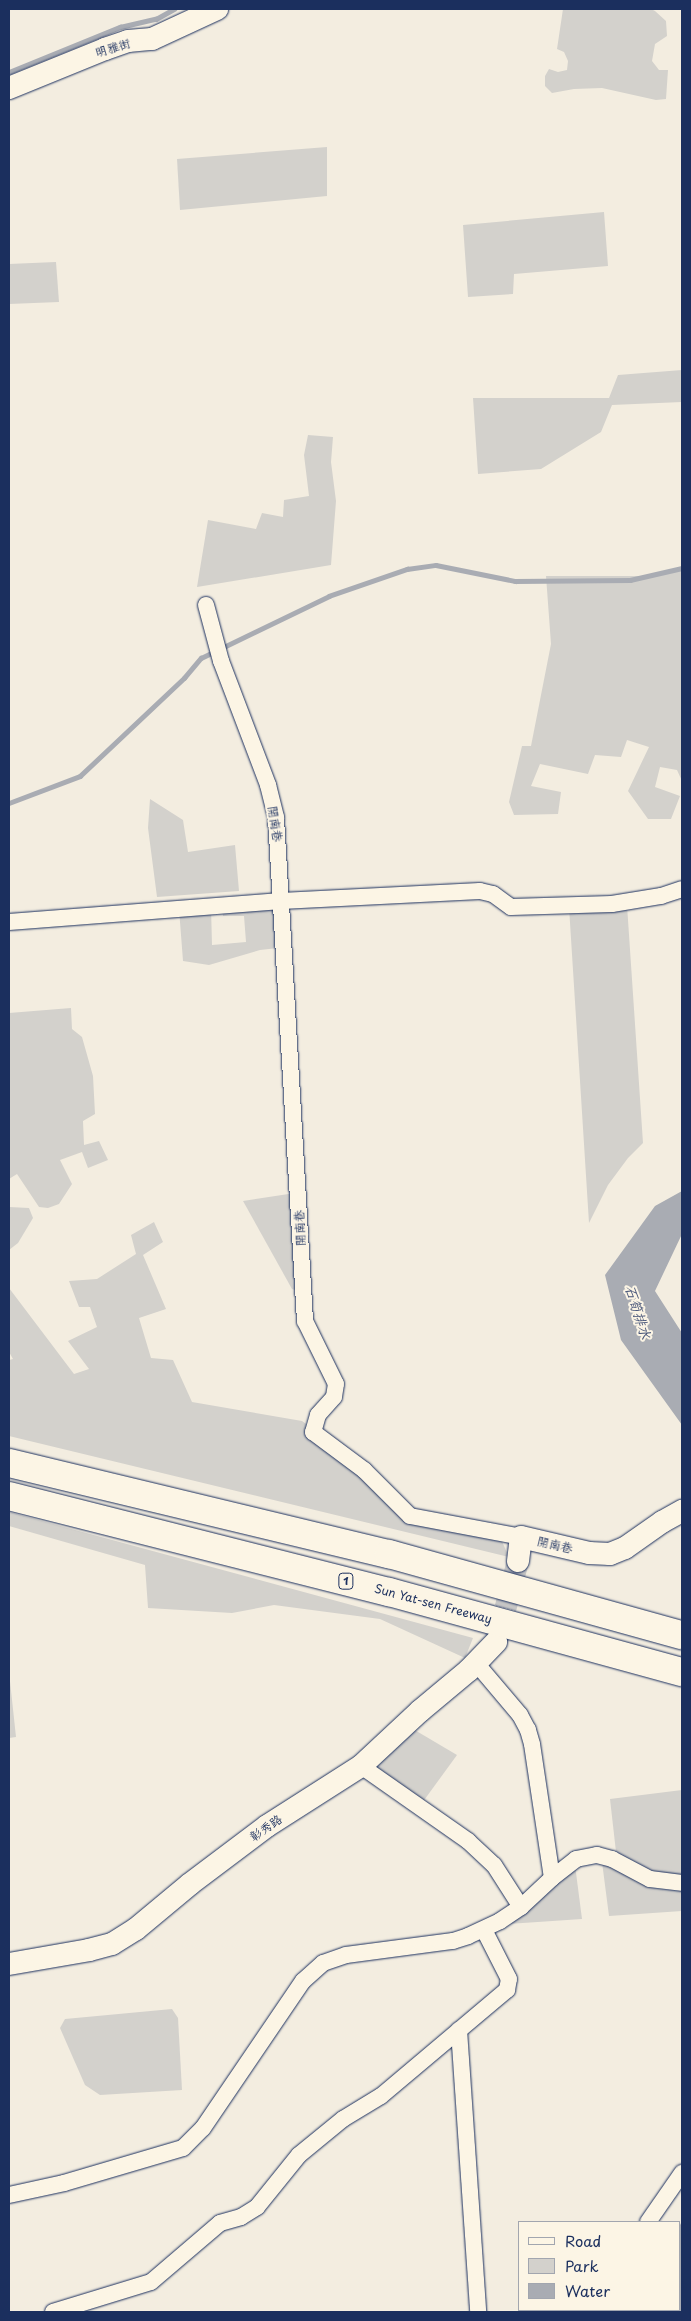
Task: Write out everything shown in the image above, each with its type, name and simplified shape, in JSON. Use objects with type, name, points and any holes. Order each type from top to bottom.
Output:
[{"type":"highway","points":[[9,1463],[389,1554],[682,1636]]},
{"type":"highway","name":"Sun Yat-sen Freeway","points":[[9,1496],[379,1590],[682,1672]]},
{"type":"street","name":"明雅街","points":[[9,88],[105,49],[128,42],[152,39],[217,9]]},
{"type":"street","name":"開南巷","points":[[206,605],[216,644],[248,728],[274,810],[280,867],[280,901],[305,1321],[336,1384],[334,1397],[318,1415],[313,1432],[364,1470],[410,1516],[521,1537],[589,1553],[610,1554],[625,1548],[662,1522],[682,1512]]},
{"type":"street","points":[[9,922],[280,901],[480,891],[493,894],[511,907],[612,904],[662,896],[682,889]]},
{"type":"street","points":[[518,1561],[521,1537]]},
{"type":"street","name":"彰秀路","points":[[9,1964],[89,1950],[112,1944],[136,1929],[190,1884],[267,1826],[361,1766],[476,1663],[496,1642]]},
{"type":"street","points":[[476,1663],[520,1715],[528,1730],[532,1744],[552,1878]]},
{"type":"street","points":[[361,1766],[468,1841],[494,1866],[521,1908]]},
{"type":"street","points":[[9,2195],[41,2189],[168,2154],[189,2144],[203,2128],[303,1981],[323,1964],[346,1955],[453,1941],[484,1930],[521,1908],[552,1878],[576,1859],[597,1855],[612,1859],[650,1879],[682,1883]]},
{"type":"street","points":[[53,2312],[151,2282],[220,2223],[240,2217],[258,2206],[299,2156],[343,2119],[381,2096],[508,1987],[509,1979],[484,1930]]},
{"type":"street","points":[[459,2030],[478,2312]]},
{"type":"street","points":[[649,2221],[682,2174]]},
{"type":"green space","points":[[563,9],[651,9],[655,11],[666,21],[667,36],[655,44],[652,61],[659,70],[668,70],[666,99],[656,100],[602,88],[574,89],[552,93],[545,86],[545,76],[549,69],[558,72],[567,70],[568,61],[564,52],[557,49]]},
{"type":"green space","points":[[327,147],[327,196],[180,210],[177,159]]},
{"type":"green space","points":[[604,212],[608,266],[514,274],[513,294],[468,297],[463,225]]},
{"type":"green space","points":[[56,262],[59,302],[9,304],[9,264]]},
{"type":"green space","points":[[682,370],[682,402],[612,405],[601,432],[541,469],[478,474],[473,398],[609,398],[618,375]]},
{"type":"green space","points":[[308,435],[333,437],[331,462],[336,501],[331,565],[197,587],[208,520],[256,529],[262,513],[283,517],[284,500],[309,496],[304,455]]},
{"type":"green space","points":[[682,569],[682,781],[677,770],[660,767],[655,787],[680,796],[671,819],[648,819],[628,791],[649,747],[627,740],[621,757],[595,755],[588,774],[540,764],[531,786],[561,792],[558,814],[514,815],[509,802],[522,746],[531,746],[551,644],[546,576],[651,576]]},
{"type":"green space","points":[[150,799],[183,820],[188,852],[235,845],[239,891],[157,897],[148,828]]},
{"type":"green space","points":[[627,905],[643,1143],[628,1158],[608,1185],[589,1223],[569,907]]},
{"type":"green space","points":[[211,907],[212,945],[246,942],[244,916],[223,916],[222,907],[275,909],[278,948],[260,950],[209,965],[183,961],[179,909]]},
{"type":"green space","points":[[71,1008],[72,1029],[82,1037],[93,1076],[95,1114],[83,1121],[84,1145],[99,1141],[108,1160],[88,1168],[82,1152],[60,1160],[72,1184],[59,1204],[48,1208],[39,1207],[17,1174],[9,1179],[9,1013]]},
{"type":"green space","points":[[295,1193],[299,1291],[292,1289],[243,1201]]},
{"type":"green space","points":[[9,1207],[29,1208],[33,1218],[18,1243],[9,1250]]},
{"type":"green space","points":[[154,1222],[163,1242],[143,1255],[166,1309],[139,1318],[151,1358],[173,1360],[192,1402],[302,1421],[345,1452],[412,1516],[500,1537],[509,1557],[9,1436],[9,1360],[13,1359],[9,1352],[9,1288],[74,1374],[89,1369],[68,1341],[97,1327],[90,1307],[79,1307],[69,1281],[97,1279],[136,1254],[131,1235]]},
{"type":"green space","points":[[9,1512],[473,1638],[465,1658],[380,1619],[274,1605],[232,1613],[148,1608],[145,1565],[9,1526]]},
{"type":"green space","points":[[9,1672],[16,1737],[9,1738]]},
{"type":"green space","points":[[413,1729],[457,1755],[422,1803],[375,1769]]},
{"type":"green space","points":[[682,1790],[682,1876],[653,1874],[616,1852],[610,1799]]},
{"type":"green space","points":[[602,1862],[620,1868],[655,1888],[682,1891],[682,1911],[609,1916]]},
{"type":"green space","points":[[575,1865],[582,1919],[507,1924]]},
{"type":"green space","points":[[172,2009],[178,2018],[182,2090],[100,2095],[85,2085],[60,2028],[65,2019]]},
{"type":"green space","points":[[533,2311],[574,2311],[573,2312]]},
{"type":"water","name":"石筍排水","points":[[682,1191],[682,1234],[655,1291],[682,1333],[682,1425],[621,1340],[605,1275],[655,1206]]},
{"type":"water","points":[[682,2221],[682,2312],[616,2312],[681,2311]]},
{"type":"waterway","points":[[9,72],[120,27],[156,19],[174,9]]},
{"type":"waterway","points":[[9,803],[80,776],[184,678],[201,658],[329,596],[407,569],[436,565],[515,581],[630,580],[682,568]]},
{"type":"tunnel","points":[[497,1640],[518,1561]]}]
